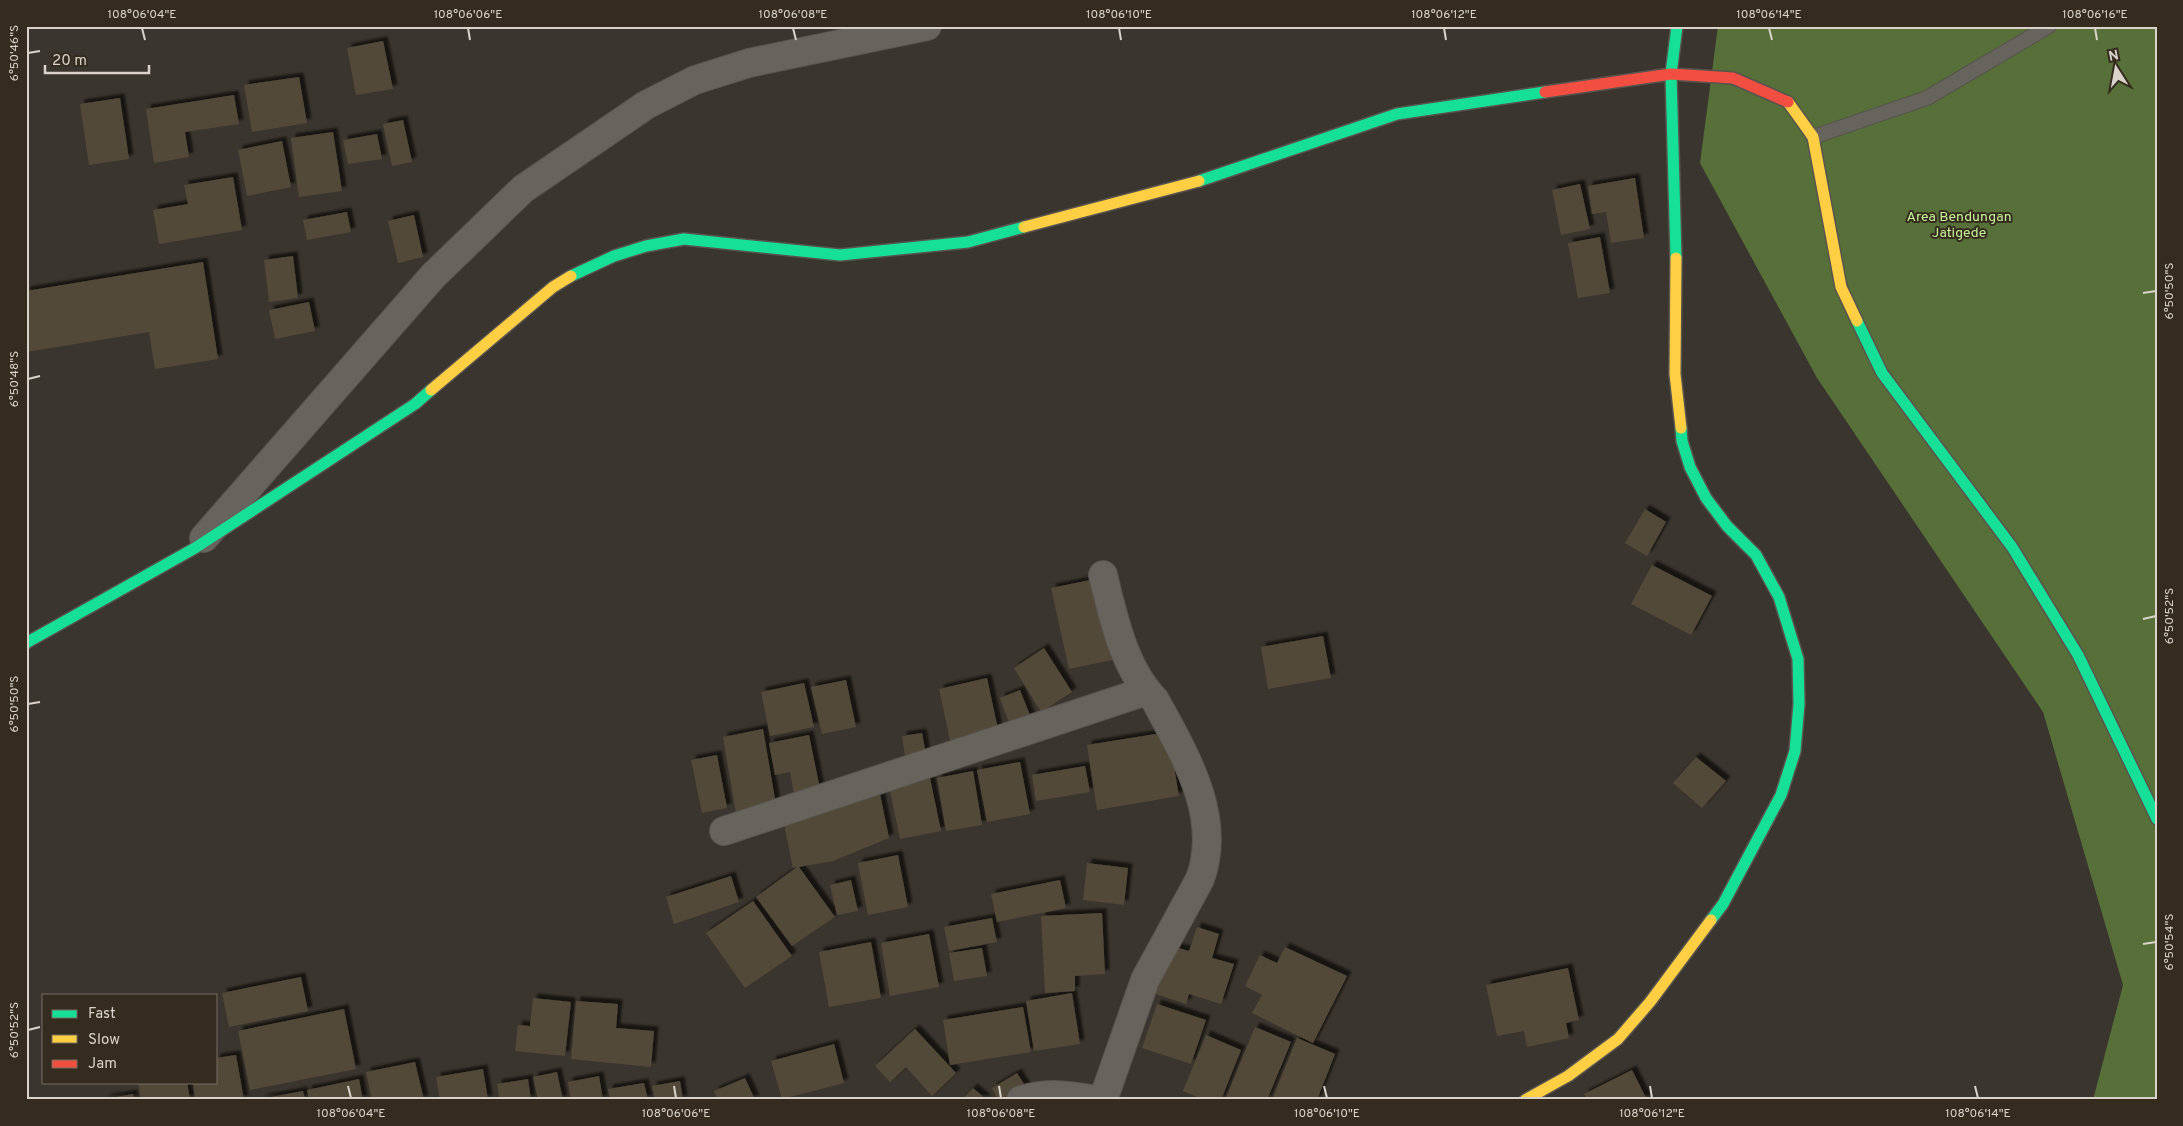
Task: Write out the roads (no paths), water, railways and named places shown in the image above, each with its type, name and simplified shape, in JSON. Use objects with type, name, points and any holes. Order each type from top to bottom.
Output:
[{"type":"street","points":[[195,548],[432,276],[523,189],[646,105],[695,80],[749,63],[927,26]]},
{"type":"street","points":[[1525,1100],[1568,1076],[1618,1039],[1650,1002],[1723,904],[1781,795],[1795,752],[1799,704],[1798,660],[1779,597],[1756,555],[1726,526],[1706,498],[1690,467],[1682,441],[1675,374],[1676,272],[1671,74],[1677,26]]},
{"type":"street","points":[[26,643],[195,548],[415,404],[554,286],[585,268],[646,246],[684,239],[840,255],[968,242],[1186,185],[1397,114],[1671,74],[1733,78],[1787,101],[1813,137],[1841,286],[1882,373],[2012,547],[2092,682],[2157,819]]},
{"type":"street","points":[[1103,575],[1112,616],[1119,636],[1146,691],[1155,700],[1183,752],[1201,797],[1206,834],[1204,864],[1196,887],[1145,980],[1103,1100]]},
{"type":"street","points":[[724,831],[1146,691]]},
{"type":"street","points":[[1021,1100],[1038,1095],[1059,1093],[1097,1100]]},
{"type":"lane","points":[[1813,137],[1927,98],[2049,26]]},
{"type":"park label","name":"Area Bendungan Jatigede","points":[[1959,224]]}]
